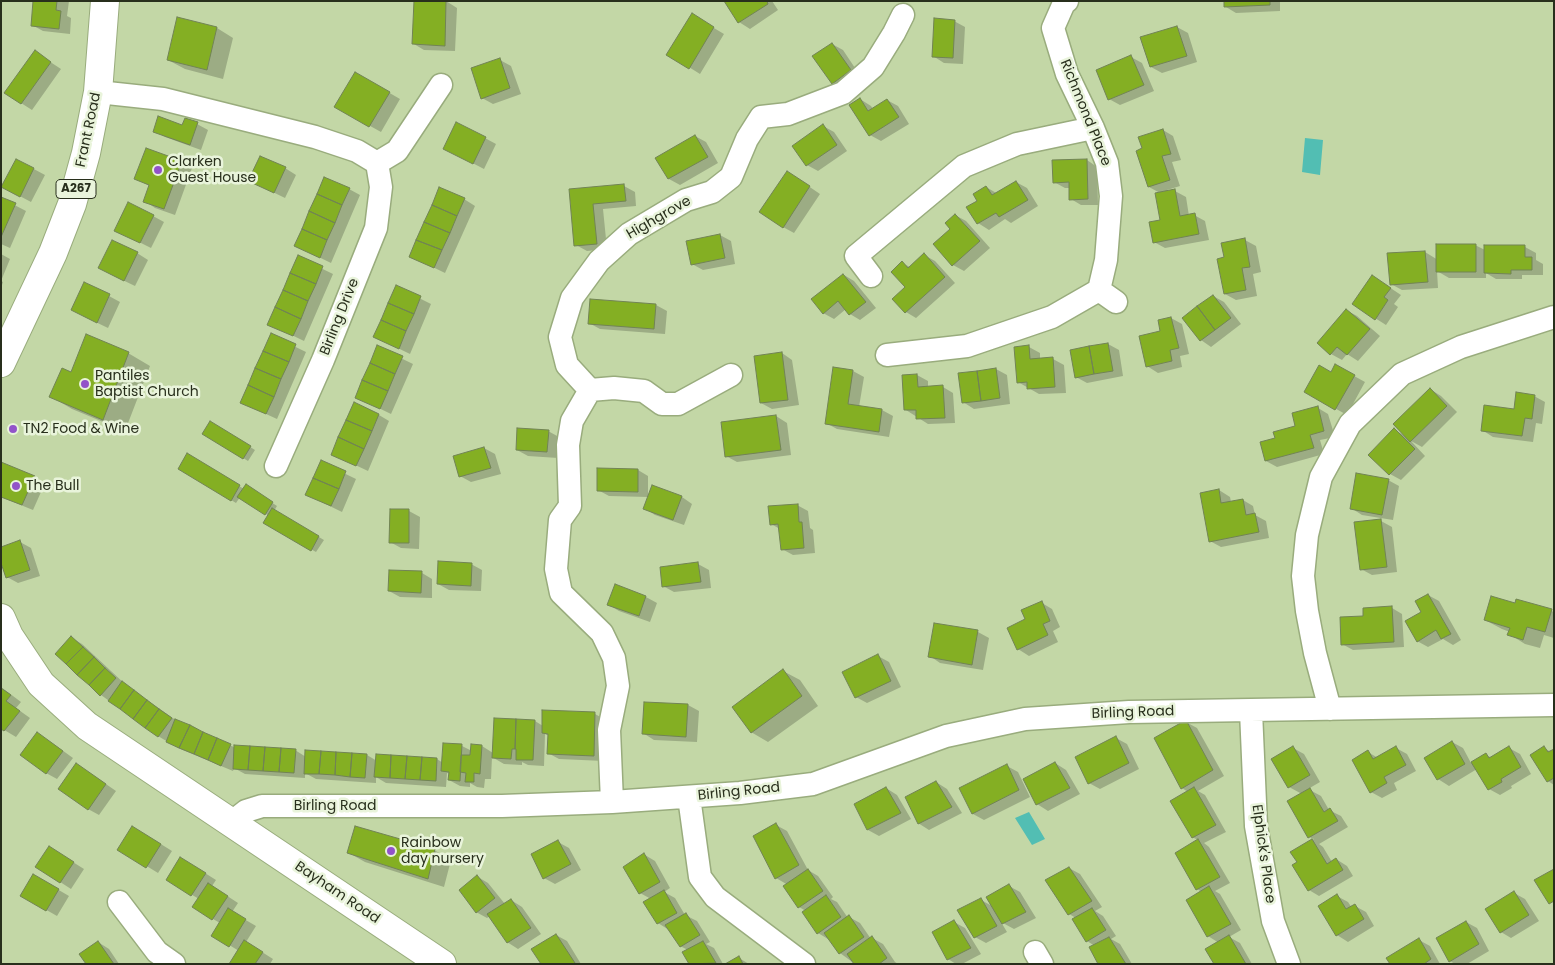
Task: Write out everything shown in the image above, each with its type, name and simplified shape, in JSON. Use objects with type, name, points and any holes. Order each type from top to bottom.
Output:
[{"type":"main road","name":"Frant Road","points":[[1,363],[54,253],[72,204],[86,153],[98,92],[105,1]]},
{"type":"main road","points":[[1,618],[9,636],[41,684],[87,726],[232,822]]},
{"type":"main road","name":"Bayham Road","points":[[232,822],[442,964]]},
{"type":"street","name":"Richmond Place","points":[[887,356],[967,346],[1107,296],[1106,260],[1111,196],[1106,163],[1093,128],[1067,74],[1053,28],[1064,3],[1067,1]]},
{"type":"street","name":"Highgrove","points":[[590,390],[567,365],[560,337],[572,298],[599,261],[629,234],[686,200],[712,192],[730,177],[746,139],[761,117],[788,114],[842,93],[873,67],[894,33],[903,14]]},
{"type":"street","points":[[98,92],[163,99],[286,130],[357,151],[377,163],[397,151],[441,85]]},
{"type":"street","points":[[871,276],[856,256],[964,166],[1017,144],[1093,128]]},
{"type":"street","name":"Birling Drive","points":[[276,466],[323,360],[376,228],[381,187],[377,163]]},
{"type":"street","points":[[1330,709],[1315,653],[1307,611],[1304,576],[1306,535],[1320,477],[1350,424],[1402,374],[1461,347],[1554,317]]},
{"type":"street","points":[[612,802],[609,730],[618,686],[614,658],[602,633],[561,594],[556,569],[560,520],[570,506],[568,445],[572,420],[590,390],[614,388],[644,391],[662,404],[678,404],[731,375]]},
{"type":"street","name":"Birling Road","points":[[232,822],[246,812],[262,806],[502,806],[612,802],[740,793],[813,784],[946,736],[1025,719],[1129,712],[1554,705]]},
{"type":"street","name":"Elphick's Place","points":[[1251,711],[1256,826],[1273,921],[1289,964]]},
{"type":"street","points":[[689,797],[700,877],[715,897],[804,964]]},
{"type":"street","points":[[118,902],[157,952],[174,964]]},
{"type":"water","points":[[1305,138],[1323,140],[1320,175],[1302,172]]},
{"type":"water","points":[[1029,812],[1045,839],[1032,845],[1015,818]]},
{"type":"building","points":[[33,1],[57,1],[56,10],[61,11],[59,29],[31,26]]},
{"type":"building","points":[[414,1],[446,1],[445,46],[412,44]]},
{"type":"building","points":[[724,1],[767,1],[768,4],[738,23]]},
{"type":"building","points":[[1224,1],[1270,1],[1270,5],[1224,7]]},
{"type":"building","points":[[692,13],[714,27],[689,69],[666,55]]},
{"type":"building","points":[[177,17],[217,27],[207,70],[167,60]]},
{"type":"building","points":[[934,18],[955,20],[953,58],[932,57]]},
{"type":"building","points":[[1177,26],[1187,56],[1150,67],[1140,37]]},
{"type":"building","points":[[832,43],[851,70],[832,84],[812,56]]},
{"type":"building","points":[[35,50],[51,62],[21,104],[4,93]]},
{"type":"building","points":[[1131,55],[1144,85],[1108,100],[1096,70]]},
{"type":"building","points":[[500,58],[510,88],[481,99],[471,68]]},
{"type":"building","points":[[355,72],[390,92],[369,127],[334,107]]},
{"type":"building","points":[[860,98],[868,111],[887,99],[899,117],[869,136],[849,105]]},
{"type":"building","points":[[158,116],[182,125],[185,118],[198,122],[190,145],[153,132]]},
{"type":"building","points":[[456,122],[486,137],[473,164],[443,149]]},
{"type":"building","points":[[823,124],[837,145],[806,166],[792,146]]},
{"type":"building","points":[[1163,129],[1171,154],[1162,156],[1170,180],[1148,187],[1136,151],[1142,148],[1138,137]]},
{"type":"building","points":[[695,135],[708,157],[668,179],[655,158]]},
{"type":"building","name":"Clarken Guest House","points":[[146,148],[182,161],[164,209],[143,202],[149,185],[134,179]]},
{"type":"building","points":[[260,156],[286,167],[274,193],[248,181]]},
{"type":"building","points":[[16,159],[34,168],[20,197],[1,187]]},
{"type":"building","points":[[1087,159],[1088,199],[1069,200],[1069,182],[1053,183],[1052,160]]},
{"type":"building","points":[[787,171],[810,186],[783,228],[759,212]]},
{"type":"building","points":[[324,177],[350,188],[342,205],[317,194]]},
{"type":"building","points":[[1016,181],[1028,200],[999,217],[996,213],[977,224],[966,207],[977,201],[973,194],[986,186],[992,195]]},
{"type":"building","points":[[624,184],[626,201],[593,204],[597,244],[574,246],[569,189]]},
{"type":"building","points":[[439,187],[465,198],[457,216],[432,205]]},
{"type":"building","points":[[1175,189],[1180,216],[1195,213],[1199,234],[1153,243],[1149,222],[1160,220],[1155,193]]},
{"type":"building","points":[[317,194],[342,205],[335,223],[309,211]]},
{"type":"building","points":[[1,197],[16,203],[1,237]]},
{"type":"building","points":[[128,202],[154,215],[140,243],[114,231]]},
{"type":"building","points":[[432,205],[457,216],[450,233],[424,222]]},
{"type":"building","points":[[309,211],[335,223],[327,240],[302,229]]},
{"type":"building","points":[[955,214],[980,241],[952,266],[933,244],[950,229],[945,223]]},
{"type":"building","points":[[424,222],[450,233],[442,250],[416,240]]},
{"type":"building","points":[[302,229],[327,240],[320,258],[294,246]]},
{"type":"building","points":[[720,234],[725,258],[691,265],[686,241]]},
{"type":"building","points":[[1245,238],[1250,267],[1242,268],[1246,290],[1224,294],[1217,259],[1224,257],[1221,243]]},
{"type":"building","points":[[112,240],[138,252],[124,281],[98,268]]},
{"type":"building","points":[[416,240],[442,250],[434,268],[409,257]]},
{"type":"building","points":[[1436,244],[1476,244],[1476,272],[1436,272]]},
{"type":"building","points":[[1484,245],[1525,245],[1525,257],[1532,257],[1532,270],[1511,270],[1511,274],[1484,273]]},
{"type":"building","points":[[1425,251],[1428,282],[1390,285],[1387,253]]},
{"type":"building","points":[[924,253],[945,277],[905,313],[892,299],[905,287],[891,272],[902,261],[908,268]]},
{"type":"building","points":[[298,255],[323,266],[316,284],[290,273]]},
{"type":"building","points":[[290,273],[316,284],[308,301],[283,290]]},
{"type":"building","points":[[843,274],[866,302],[849,315],[838,301],[823,314],[811,299]]},
{"type":"building","points":[[1372,275],[1391,288],[1384,297],[1388,300],[1375,320],[1352,304]]},
{"type":"building","points":[[84,282],[110,294],[97,323],[71,310]]},
{"type":"building","points":[[396,285],[421,296],[414,314],[388,303]]},
{"type":"building","points":[[283,290],[308,301],[301,319],[275,307]]},
{"type":"building","points":[[1213,295],[1231,318],[1215,330],[1197,306]]},
{"type":"building","points":[[590,299],[656,304],[654,329],[588,324]]},
{"type":"building","points":[[388,303],[414,314],[406,331],[381,320]]},
{"type":"building","points":[[1197,306],[1215,330],[1200,341],[1182,318]]},
{"type":"building","points":[[275,307],[301,319],[293,336],[267,325]]},
{"type":"building","points":[[1346,309],[1370,329],[1347,355],[1337,347],[1330,355],[1317,343]]},
{"type":"building","points":[[1171,317],[1179,348],[1170,350],[1172,361],[1146,367],[1139,336],[1160,331],[1158,320]]},
{"type":"building","points":[[381,320],[406,331],[399,349],[373,337]]},
{"type":"building","points":[[271,333],[296,344],[289,362],[263,351]]},
{"type":"building","name":"Pantiles Baptist Church","points":[[86,334],[129,352],[103,420],[49,397],[62,368],[71,372]]},
{"type":"building","points":[[1108,343],[1113,371],[1094,374],[1089,346]]},
{"type":"building","points":[[377,345],[403,356],[395,374],[370,363]]},
{"type":"building","points":[[1029,345],[1030,359],[1053,357],[1055,387],[1027,389],[1027,382],[1017,383],[1014,347]]},
{"type":"building","points":[[1089,346],[1094,374],[1075,378],[1070,350]]},
{"type":"building","points":[[263,351],[289,362],[281,379],[255,368]]},
{"type":"building","points":[[782,352],[788,400],[760,403],[754,356]]},
{"type":"building","points":[[370,363],[395,374],[388,391],[362,380]]},
{"type":"building","points":[[1335,364],[1355,375],[1335,410],[1304,392],[1319,365],[1331,372]]},
{"type":"building","points":[[833,367],[853,370],[848,404],[882,409],[879,432],[825,424]]},
{"type":"building","points":[[255,368],[281,379],[274,397],[248,385]]},
{"type":"building","points":[[996,368],[1000,398],[981,401],[977,371]]},
{"type":"building","points":[[977,371],[981,401],[962,403],[958,373]]},
{"type":"building","points":[[917,374],[918,387],[943,385],[945,418],[916,419],[916,410],[904,410],[902,375]]},
{"type":"building","points":[[362,380],[388,391],[380,409],[355,398]]},
{"type":"building","points":[[248,385],[274,397],[266,414],[240,403]]},
{"type":"building","points":[[1430,388],[1447,406],[1410,442],[1393,424]]},
{"type":"building","points":[[1516,392],[1535,395],[1532,419],[1525,418],[1522,436],[1481,431],[1484,405],[1514,409]]},
{"type":"building","points":[[354,402],[379,414],[372,431],[346,420]]},
{"type":"building","points":[[1318,406],[1324,431],[1310,435],[1314,448],[1265,461],[1260,442],[1275,438],[1273,432],[1295,426],[1292,413]]},
{"type":"building","points":[[776,415],[781,450],[725,457],[721,422]]},
{"type":"building","points":[[346,420],[372,431],[364,449],[338,437]]},
{"type":"building","points":[[210,421],[251,446],[243,459],[202,434]]},
{"type":"building","points":[[517,428],[549,430],[547,452],[516,450]]},
{"type":"building","points":[[1394,428],[1415,449],[1389,475],[1368,455]]},
{"type":"building","points":[[338,437],[364,449],[356,466],[331,455]]},
{"type":"building","points":[[484,447],[491,468],[459,477],[453,456]]},
{"type":"building","points":[[187,453],[240,485],[231,501],[178,469]]},
{"type":"building","points":[[321,460],[346,471],[339,489],[313,478]]},
{"type":"building","name":"The Bull","points":[[1,462],[35,476],[22,505],[1,497]]},
{"type":"building","points":[[597,468],[638,469],[638,492],[597,491]]},
{"type":"building","points":[[1356,473],[1389,479],[1382,515],[1350,509]]},
{"type":"building","points":[[313,478],[339,489],[331,506],[305,495]]},
{"type":"building","points":[[246,484],[273,502],[265,515],[237,497]]},
{"type":"building","points":[[652,485],[682,496],[673,520],[643,509]]},
{"type":"building","points":[[1219,489],[1221,503],[1243,499],[1246,515],[1255,513],[1259,532],[1209,542],[1200,493]]},
{"type":"building","points":[[798,504],[799,522],[802,522],[804,548],[781,550],[778,524],[770,525],[768,506]]},
{"type":"building","points":[[272,508],[319,536],[311,551],[263,523]]},
{"type":"building","points":[[390,509],[409,509],[409,543],[389,543]]},
{"type":"building","points":[[1381,519],[1387,567],[1360,570],[1354,522]]},
{"type":"building","points":[[20,540],[30,570],[6,578],[1,563],[1,547]]},
{"type":"building","points":[[438,561],[472,563],[471,586],[437,584]]},
{"type":"building","points":[[698,562],[701,582],[662,587],[660,567]]},
{"type":"building","points":[[389,570],[422,571],[421,593],[388,591]]},
{"type":"building","points":[[615,584],[646,596],[639,616],[607,605]]},
{"type":"building","points":[[1428,594],[1451,634],[1441,639],[1436,630],[1417,642],[1405,621],[1421,612],[1415,601]]},
{"type":"building","points":[[1491,596],[1515,603],[1516,599],[1552,609],[1545,632],[1527,627],[1523,640],[1507,635],[1510,628],[1484,620]]},
{"type":"building","points":[[1042,601],[1050,621],[1043,624],[1048,635],[1017,650],[1007,628],[1025,619],[1021,610]]},
{"type":"building","points":[[1392,606],[1394,642],[1341,645],[1340,617],[1363,616],[1363,608]]},
{"type":"building","points":[[934,623],[978,630],[972,665],[928,657]]},
{"type":"building","points":[[71,636],[83,647],[66,664],[55,654]]},
{"type":"building","points":[[83,647],[94,657],[77,675],[66,664]]},
{"type":"building","points":[[878,654],[891,681],[855,698],[842,672]]},
{"type":"building","points":[[94,657],[105,668],[89,685],[77,675]]},
{"type":"building","points":[[105,668],[116,678],[100,696],[89,685]]},
{"type":"building","points":[[783,669],[802,696],[751,733],[732,707]]},
{"type":"building","points":[[122,681],[134,690],[120,709],[108,701]]},
{"type":"building","points":[[1,688],[11,695],[6,701],[20,711],[4,731],[1,729]]},
{"type":"building","points":[[134,690],[147,700],[133,719],[120,709]]},
{"type":"building","points":[[147,700],[159,709],[145,728],[133,719]]},
{"type":"building","points":[[644,702],[688,704],[686,737],[642,734]]},
{"type":"building","points":[[159,709],[172,718],[158,737],[145,728]]},
{"type":"building","points":[[542,710],[595,712],[594,756],[547,754],[548,734],[542,733]]},
{"type":"building","points":[[494,718],[516,719],[515,749],[512,749],[511,759],[492,758]]},
{"type":"building","points":[[175,719],[190,725],[179,748],[166,742]]},
{"type":"building","points":[[516,719],[535,720],[533,760],[516,760]]},
{"type":"building","points":[[1186,720],[1213,770],[1181,789],[1154,738]]},
{"type":"building","points":[[190,725],[203,732],[194,754],[179,748]]},
{"type":"building","points":[[37,732],[63,751],[46,774],[20,755]]},
{"type":"building","points":[[203,732],[217,738],[208,760],[194,754]]},
{"type":"building","points":[[1116,736],[1129,763],[1088,784],[1075,757]]},
{"type":"building","points":[[217,738],[231,744],[221,766],[208,760]]},
{"type":"building","points":[[1452,741],[1465,764],[1437,780],[1424,758]]},
{"type":"building","points":[[443,743],[462,744],[460,781],[448,780],[449,772],[441,771]]},
{"type":"building","points":[[471,744],[482,745],[480,774],[474,773],[474,782],[465,782],[466,773],[460,772],[461,755],[470,755]]},
{"type":"building","points":[[234,745],[250,746],[248,770],[233,769]]},
{"type":"building","points":[[250,746],[265,747],[263,771],[248,770]]},
{"type":"building","points":[[1293,746],[1310,775],[1288,788],[1271,759]]},
{"type":"building","points":[[1396,746],[1406,765],[1384,777],[1387,783],[1370,793],[1352,760],[1368,750],[1373,759]]},
{"type":"building","points":[[1509,746],[1521,767],[1501,779],[1502,782],[1488,790],[1471,762],[1486,753],[1489,758]]},
{"type":"building","points":[[1544,746],[1548,752],[1554,749],[1554,778],[1547,782],[1530,755]]},
{"type":"building","points":[[265,747],[281,748],[279,772],[263,771]]},
{"type":"building","points":[[281,748],[296,749],[294,773],[279,772]]},
{"type":"building","points":[[305,750],[321,751],[319,774],[304,774]]},
{"type":"building","points":[[321,751],[336,752],[335,775],[319,774]]},
{"type":"building","points":[[336,752],[352,753],[350,777],[335,775]]},
{"type":"building","points":[[352,753],[367,754],[365,778],[350,777]]},
{"type":"building","points":[[376,754],[391,755],[390,778],[374,777]]},
{"type":"building","points":[[391,755],[407,756],[405,779],[390,778]]},
{"type":"building","points":[[407,756],[422,757],[420,780],[405,779]]},
{"type":"building","points":[[422,757],[437,758],[436,781],[420,780]]},
{"type":"building","points":[[1055,762],[1070,788],[1036,805],[1023,779]]},
{"type":"building","points":[[76,763],[106,784],[88,810],[58,789]]},
{"type":"building","points":[[1007,764],[1019,790],[972,814],[959,788]]},
{"type":"building","points":[[936,781],[952,807],[918,824],[905,797]]},
{"type":"building","points":[[886,787],[901,813],[867,830],[854,804]]},
{"type":"building","points":[[1194,787],[1216,825],[1192,838],[1170,801]]},
{"type":"building","points":[[1310,788],[1324,812],[1330,808],[1338,821],[1308,838],[1287,801]]},
{"type":"building","points":[[776,823],[799,865],[775,879],[753,836]]},
{"type":"building","points":[[132,826],[161,844],[146,868],[117,850]]},
{"type":"building","name":"Rainbow day nursery","points":[[355,826],[435,849],[428,879],[347,853]]},
{"type":"building","points":[[1198,839],[1220,877],[1196,890],[1175,853]]},
{"type":"building","points":[[1312,839],[1327,864],[1336,858],[1343,870],[1308,891],[1292,865],[1297,862],[1290,852]]},
{"type":"building","points":[[558,840],[571,864],[543,879],[531,854]]},
{"type":"building","points":[[49,846],[74,862],[60,883],[35,867]]},
{"type":"building","points":[[644,853],[660,882],[639,894],[623,867]]},
{"type":"building","points":[[180,857],[206,873],[191,896],[166,880]]},
{"type":"building","points":[[1069,867],[1092,901],[1068,915],[1045,880]]},
{"type":"building","points":[[808,869],[823,891],[798,908],[783,886]]},
{"type":"building","points":[[1554,869],[1554,901],[1549,904],[1534,880]]},
{"type":"building","points":[[33,874],[59,889],[46,911],[20,896]]},
{"type":"building","points":[[477,875],[495,898],[476,913],[459,890]]},
{"type":"building","points":[[208,883],[228,896],[212,920],[192,907]]},
{"type":"building","points":[[1009,884],[1026,912],[1002,924],[986,897]]},
{"type":"building","points":[[1209,886],[1231,924],[1207,937],[1186,900]]},
{"type":"building","points":[[664,890],[677,913],[657,924],[643,902]]},
{"type":"building","points":[[1514,891],[1529,915],[1500,933],[1485,909]]},
{"type":"building","points":[[1337,894],[1346,909],[1355,904],[1364,919],[1336,936],[1318,906]]},
{"type":"building","points":[[826,895],[841,917],[817,934],[802,912]]},
{"type":"building","points":[[981,898],[997,926],[974,938],[957,910]]},
{"type":"building","points":[[511,899],[531,928],[507,943],[487,914]]},
{"type":"building","points":[[228,908],[246,919],[229,947],[211,936]]},
{"type":"building","points":[[1092,908],[1106,930],[1086,942],[1072,919]]},
{"type":"building","points":[[686,913],[700,935],[680,947],[665,925]]},
{"type":"building","points":[[849,915],[864,937],[839,954],[824,933]]},
{"type":"building","points":[[954,920],[971,948],[947,960],[932,932]]},
{"type":"building","points":[[1466,921],[1479,944],[1449,962],[1436,938]]},
{"type":"building","points":[[556,934],[574,964],[541,964],[531,949]]},
{"type":"building","points":[[1229,935],[1246,964],[1214,964],[1205,949]]},
{"type":"building","points":[[872,936],[887,958],[879,964],[854,964],[847,954]]},
{"type":"building","points":[[1109,937],[1126,964],[1098,964],[1089,947]]},
{"type":"building","points":[[1419,938],[1431,959],[1424,964],[1390,964],[1386,958]]},
{"type":"building","points":[[244,940],[263,952],[255,964],[229,964]]},
{"type":"building","points":[[98,941],[114,964],[86,964],[79,954]]},
{"type":"building","points":[[703,941],[716,963],[689,964],[682,952]]},
{"type":"building","points":[[739,956],[743,964],[725,964]]},
{"type":"place","name":"Clarken Guest House","points":[[158,170]]},
{"type":"place","name":"Pantiles Baptist Church","points":[[85,384]]},
{"type":"place","name":"TN2 Food & Wine","points":[[13,429]]},
{"type":"place","name":"The Bull","points":[[16,486]]},
{"type":"place","name":"Rainbow day nursery","points":[[391,851]]}]
